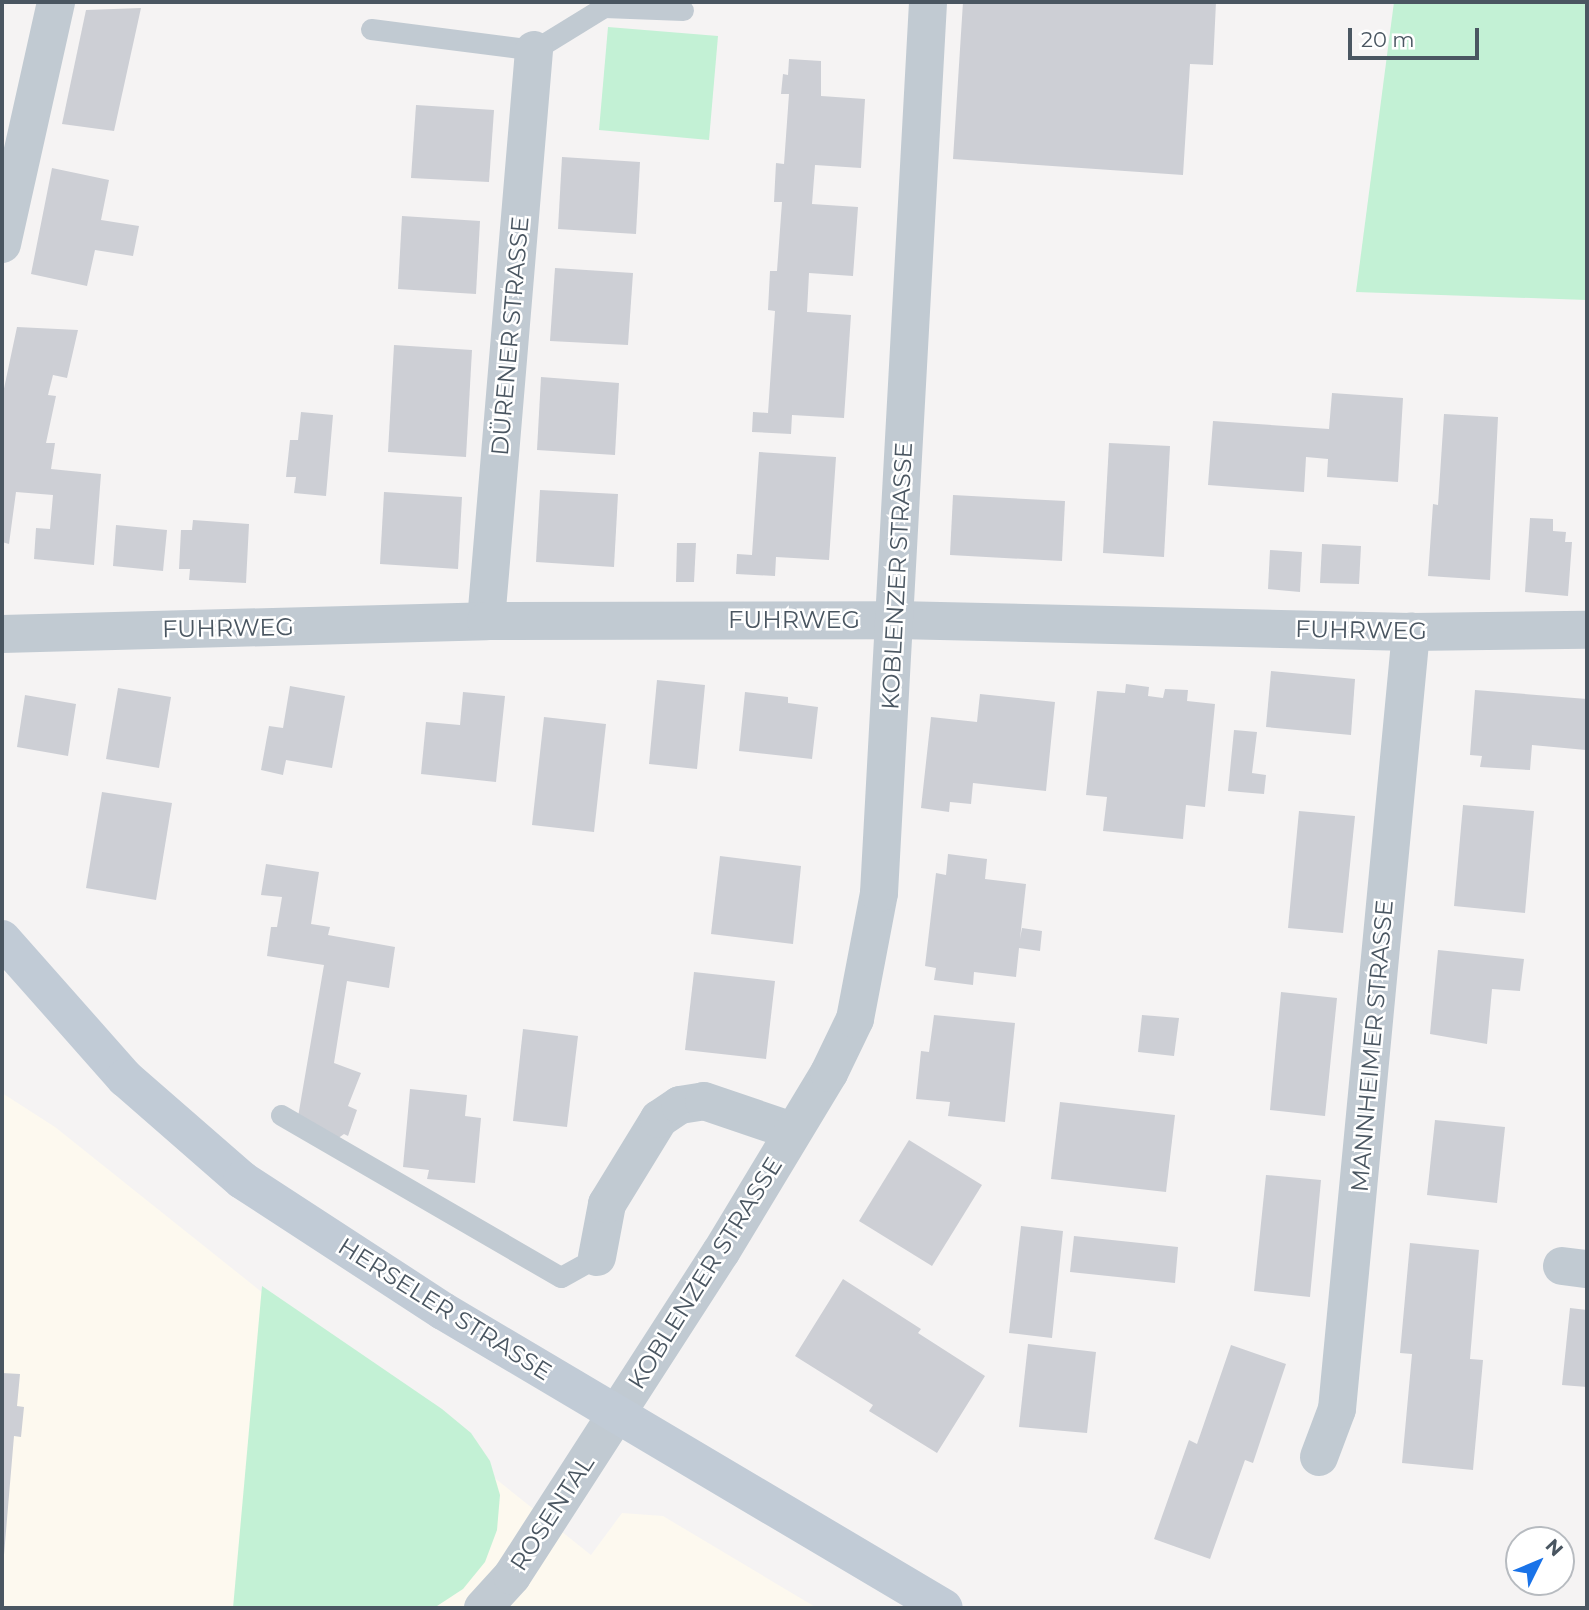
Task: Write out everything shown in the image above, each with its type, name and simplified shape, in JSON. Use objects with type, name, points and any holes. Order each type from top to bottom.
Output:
[{"type":"main road","name":"HERSELER STRASSE","points":[[2,939],[125,1078],[242,1180],[443,1311],[944,1608]]},
{"type":"street","points":[[2,244],[56,2]]},
{"type":"street","name":"KOBLENZER STRASSE","points":[[617,1416],[721,1252],[829,1073],[855,1019],[879,893],[928,2]]},
{"type":"street","name":"DÜRENER STRASSE","points":[[486,621],[534,50]]},
{"type":"street","name":"FUHRWEG","points":[[2,634],[486,621],[896,620],[1411,632],[1587,630]]},
{"type":"street","name":"MANNHEIMER STRASSE","points":[[1319,1457],[1337,1409],[1411,632]]},
{"type":"street","name":"KOBLENZER STRASSE","points":[[597,1257],[607,1204],[659,1119],[681,1105],[704,1101],[792,1131]]},
{"type":"street","name":"ROSENTAL","points":[[483,1608],[512,1576],[617,1416]]},
{"type":"lane","points":[[371,29],[534,50],[604,7],[683,10]]},
{"type":"lane","points":[[281,1115],[561,1277],[597,1257]]},
{"type":"shaded area","points":[[2,1093],[55,1127],[591,1555],[622,1513],[663,1516],[817,1608],[2,1608]]},
{"type":"green space","points":[[1394,2],[1587,2],[1587,300],[1356,292]]},
{"type":"green space","points":[[608,27],[718,36],[709,140],[599,130]]},
{"type":"green space","points":[[262,1286],[442,1409],[471,1433],[490,1461],[500,1495],[497,1530],[485,1562],[463,1589],[434,1608],[233,1608]]},
{"type":"building","points":[[963,2],[1216,2],[1213,65],[1190,64],[1183,175],[953,159]]},
{"type":"building","points":[[141,8],[114,131],[62,124],[86,10]]},
{"type":"building","points":[[789,59],[821,61],[821,96],[865,99],[861,168],[815,165],[812,204],[858,207],[853,276],[809,273],[807,312],[851,315],[844,418],[792,415],[791,434],[752,432],[753,412],[768,413],[775,311],[768,310],[770,271],[777,271],[782,202],[774,202],[776,163],[784,164],[789,94],[781,94],[783,74],[788,75]]},
{"type":"building","points":[[416,105],[494,110],[489,182],[411,178]]},
{"type":"building","points":[[562,157],[640,162],[636,234],[558,229]]},
{"type":"building","points":[[52,168],[109,180],[101,220],[139,226],[133,256],[95,250],[87,286],[31,274]]},
{"type":"building","points":[[402,216],[480,221],[476,294],[398,289]]},
{"type":"building","points":[[555,268],[633,273],[628,345],[550,341]]},
{"type":"building","points":[[17,327],[78,330],[67,378],[53,375],[48,395],[56,396],[46,443],[55,443],[51,469],[101,474],[94,565],[34,559],[36,528],[50,529],[53,495],[16,492],[9,544],[2,542],[2,398]]},
{"type":"building","points":[[394,345],[472,350],[466,457],[388,452]]},
{"type":"building","points":[[541,377],[619,383],[615,455],[537,450]]},
{"type":"building","points":[[1332,393],[1403,398],[1398,482],[1327,477],[1328,459],[1306,457],[1304,492],[1208,485],[1213,421],[1329,429]]},
{"type":"building","points":[[301,412],[333,415],[326,496],[294,493],[296,477],[286,477],[290,440],[298,440]]},
{"type":"building","points":[[1444,414],[1498,417],[1490,580],[1428,576],[1433,504],[1438,505]]},
{"type":"building","points":[[1109,443],[1170,446],[1164,557],[1103,553]]},
{"type":"building","points":[[759,452],[836,457],[829,560],[776,557],[775,576],[736,574],[737,554],[752,555]]},
{"type":"building","points":[[540,490],[618,494],[614,567],[536,562]]},
{"type":"building","points":[[384,492],[462,497],[458,569],[380,564]]},
{"type":"building","points":[[953,495],[1065,501],[1062,561],[950,555]]},
{"type":"building","points":[[1530,518],[1553,519],[1553,531],[1566,532],[1565,542],[1572,542],[1568,596],[1525,592]]},
{"type":"building","points":[[193,520],[249,524],[246,583],[189,580],[190,569],[179,569],[181,530],[192,530]]},
{"type":"building","points":[[116,525],[167,530],[163,571],[113,566]]},
{"type":"building","points":[[677,543],[696,543],[694,582],[676,582]]},
{"type":"building","points":[[1322,544],[1361,546],[1359,584],[1320,583]]},
{"type":"building","points":[[1270,550],[1302,552],[1300,592],[1268,589]]},
{"type":"building","points":[[1271,671],[1355,679],[1351,735],[1266,727]]},
{"type":"building","points":[[657,680],[705,685],[697,769],[649,764]]},
{"type":"building","points":[[1126,684],[1149,687],[1148,696],[1163,698],[1165,689],[1188,690],[1187,701],[1215,704],[1205,807],[1186,805],[1183,839],[1103,831],[1107,797],[1086,795],[1097,691],[1125,693]]},
{"type":"building","points":[[290,686],[345,696],[332,768],[286,760],[283,775],[261,770],[269,726],[283,728]]},
{"type":"building","points":[[118,688],[171,697],[159,768],[106,759]]},
{"type":"building","points":[[1475,690],[1587,699],[1586,750],[1532,745],[1530,770],[1480,767],[1482,756],[1470,755]]},
{"type":"building","points":[[463,692],[505,696],[496,782],[421,774],[426,722],[460,725]]},
{"type":"building","points":[[745,692],[788,697],[788,703],[818,707],[812,759],[739,751]]},
{"type":"building","points":[[980,694],[1055,702],[1046,791],[973,783],[971,804],[950,802],[949,812],[921,808],[931,717],[977,722]]},
{"type":"building","points":[[25,695],[76,704],[68,756],[17,747]]},
{"type":"building","points":[[544,717],[606,724],[594,832],[532,825]]},
{"type":"building","points":[[1234,730],[1257,732],[1252,773],[1266,775],[1264,794],[1228,791]]},
{"type":"building","points":[[102,792],[172,803],[156,900],[86,888]]},
{"type":"building","points":[[1463,805],[1534,811],[1525,913],[1454,906]]},
{"type":"building","points":[[1299,811],[1355,816],[1343,933],[1288,928]]},
{"type":"building","points":[[948,854],[987,859],[985,879],[1026,884],[1020,939],[1022,928],[1042,931],[1040,951],[1019,948],[1016,977],[974,972],[973,985],[934,980],[936,968],[925,966],[936,873],[946,875]]},
{"type":"building","points":[[720,856],[801,866],[793,944],[711,934]]},
{"type":"building","points":[[266,864],[319,872],[311,924],[330,927],[328,935],[395,947],[389,988],[347,981],[334,1063],[361,1073],[348,1106],[357,1110],[348,1136],[344,1134],[337,1139],[298,1117],[324,965],[267,956],[271,927],[277,927],[282,897],[261,895]]},
{"type":"building","points":[[1438,950],[1524,959],[1520,991],[1492,989],[1487,1044],[1430,1034]]},
{"type":"building","points":[[694,972],[775,981],[766,1059],[685,1050]]},
{"type":"building","points":[[1281,992],[1337,998],[1325,1116],[1270,1110]]},
{"type":"building","points":[[934,1015],[1015,1023],[1005,1122],[948,1116],[950,1102],[916,1099],[921,1051],[929,1052]]},
{"type":"building","points":[[1142,1015],[1179,1018],[1174,1056],[1138,1052]]},
{"type":"building","points":[[523,1029],[578,1036],[567,1127],[513,1121]]},
{"type":"building","points":[[410,1089],[467,1095],[465,1116],[481,1118],[475,1183],[427,1179],[429,1170],[403,1167]]},
{"type":"building","points":[[1060,1102],[1175,1115],[1166,1192],[1051,1179]]},
{"type":"building","points":[[1435,1120],[1505,1127],[1497,1203],[1427,1195]]},
{"type":"building","points":[[909,1140],[982,1185],[932,1266],[859,1221]]},
{"type":"building","points":[[1266,1175],[1321,1180],[1310,1297],[1254,1291]]},
{"type":"building","points":[[1021,1226],[1063,1231],[1052,1338],[1009,1333]]},
{"type":"building","points":[[1074,1236],[1178,1247],[1175,1283],[1070,1272]]},
{"type":"building","points":[[1410,1243],[1479,1250],[1470,1359],[1483,1360],[1473,1470],[1402,1463],[1412,1354],[1400,1353]]},
{"type":"building","points":[[843,1279],[921,1329],[918,1333],[985,1376],[937,1453],[869,1411],[873,1405],[795,1356]]},
{"type":"building","points":[[1570,1308],[1587,1310],[1587,1387],[1562,1385]]},
{"type":"building","points":[[1028,1344],[1096,1352],[1087,1433],[1019,1427]]},
{"type":"building","points":[[1231,1345],[1286,1364],[1253,1463],[1245,1460],[1210,1559],[1154,1539],[1189,1440],[1197,1444]]},
{"type":"building","points":[[2,1373],[20,1374],[17,1406],[24,1407],[21,1437],[14,1436],[4,1555]]}]
